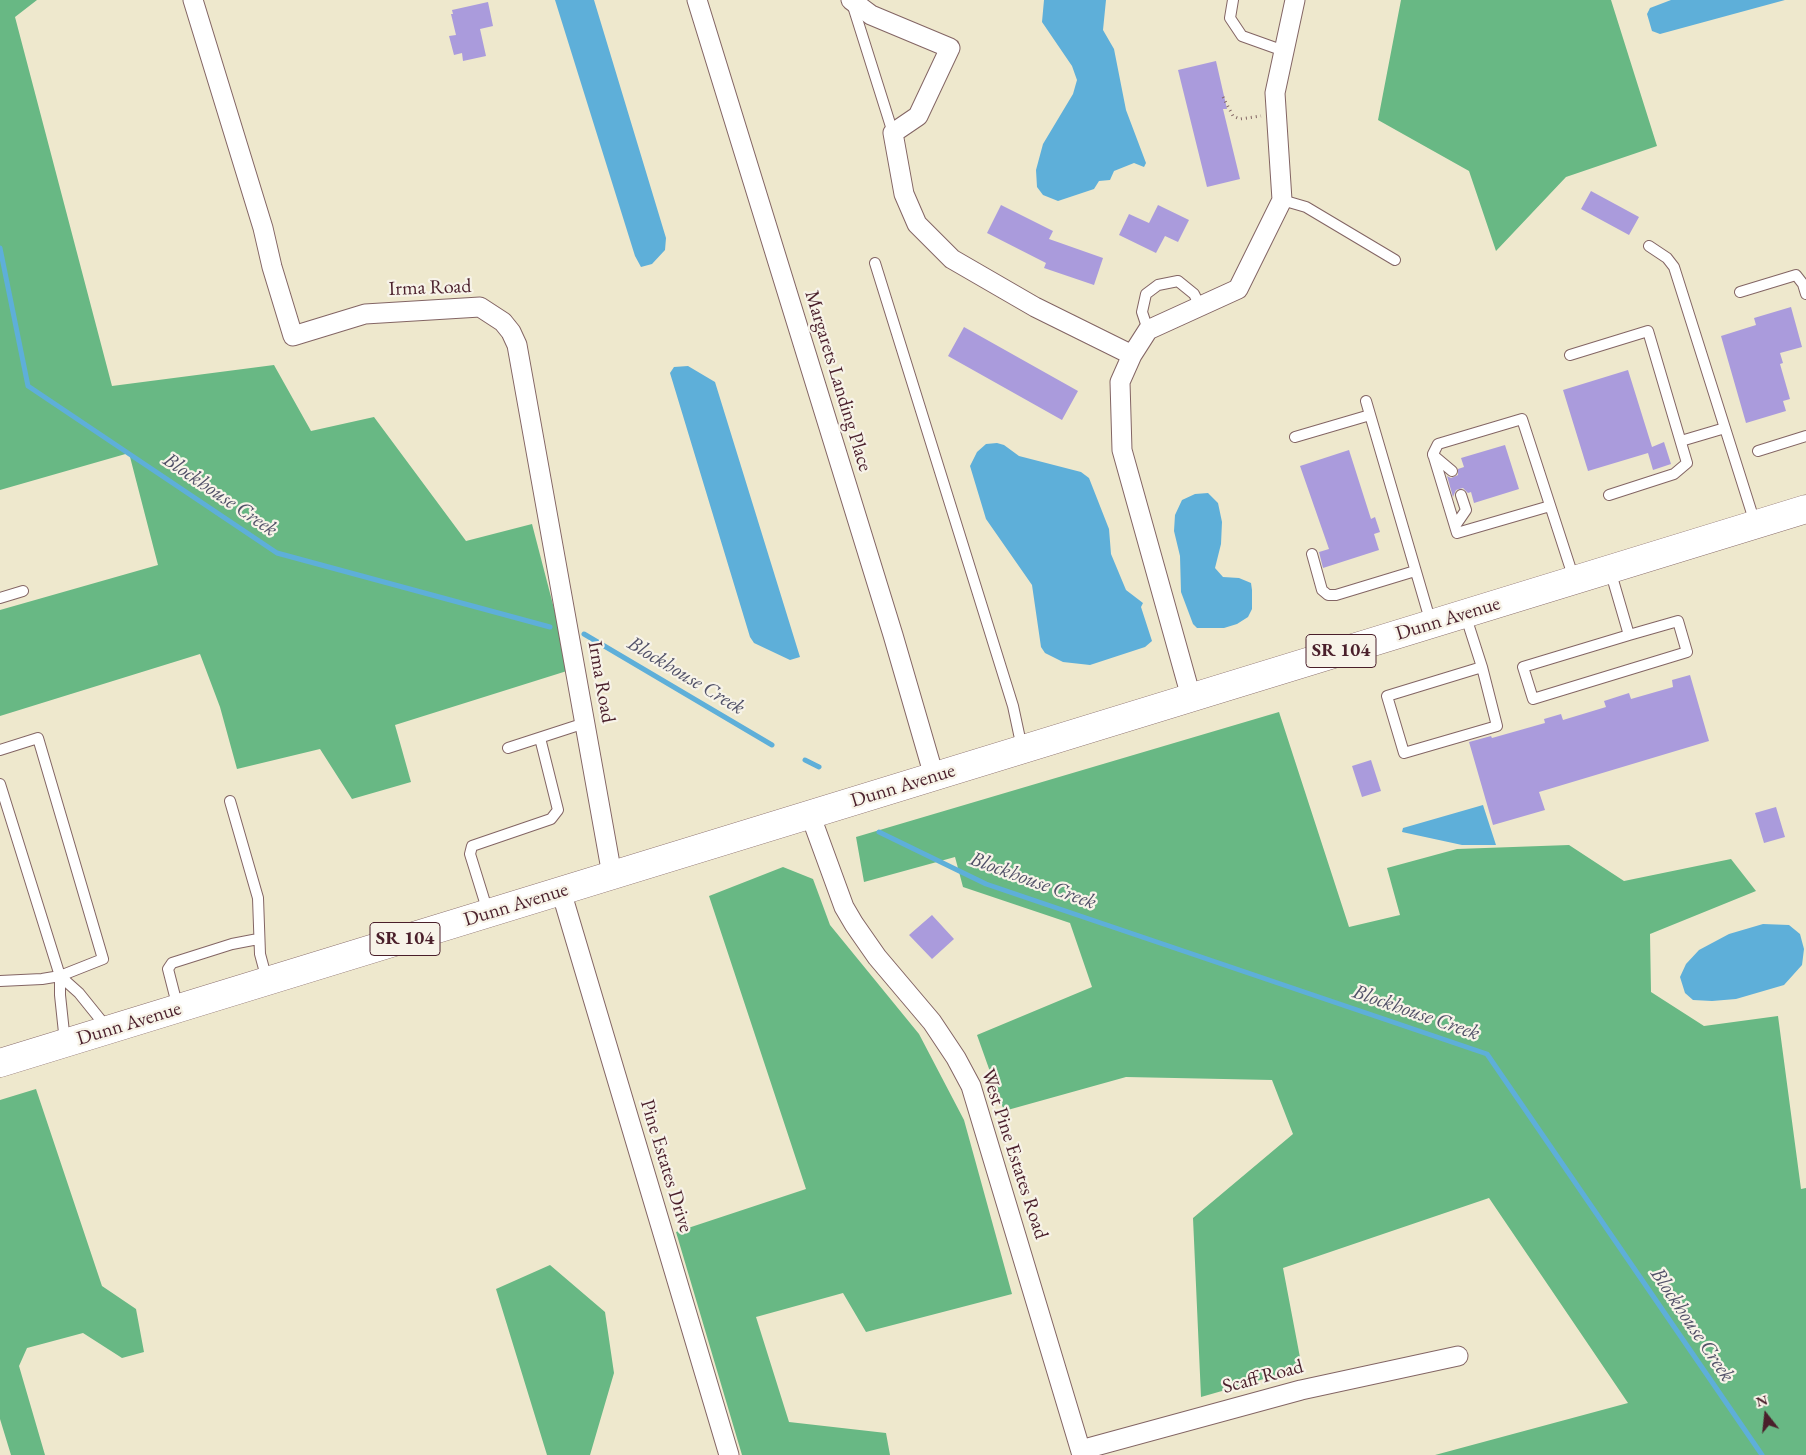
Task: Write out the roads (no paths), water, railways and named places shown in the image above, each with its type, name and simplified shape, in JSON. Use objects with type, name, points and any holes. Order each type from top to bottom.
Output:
[{"type":"main road","name":"Dunn Avenue","points":[[0,1063],[1806,508]]},
{"type":"street","name":"Irma Road","points":[[193,0],[263,228],[272,267],[293,336],[365,314],[480,308],[503,322],[511,332],[517,345],[612,875]]},
{"type":"street","name":"Margarets Landing Place","points":[[697,0],[890,625],[934,776]]},
{"type":"street","points":[[851,0],[871,15],[950,48],[918,116],[893,133],[904,194],[917,224],[952,259],[1035,307],[1132,355]]},
{"type":"street","points":[[1191,697],[1122,450],[1120,382],[1132,355],[1148,330],[1238,289],[1282,200],[1274,93],[1295,0]]},
{"type":"street","name":"West Pine Estates Road","points":[[810,814],[844,907],[854,924],[877,957],[932,1022],[956,1058],[971,1086],[1082,1452]]},
{"type":"street","name":"Pine Estates Drive","points":[[561,891],[729,1455]]},
{"type":"street","name":"Scaff Road","points":[[1082,1452],[1301,1390],[1458,1356]]},
{"type":"lane","points":[[851,0],[893,133]]},
{"type":"lane","points":[[1233,0],[1230,18],[1242,36],[1284,51]]},
{"type":"lane","points":[[1282,200],[1306,207],[1395,260]]},
{"type":"lane","points":[[1649,246],[1667,258],[1674,267],[1755,524]]},
{"type":"lane","points":[[875,262],[1010,696],[1022,749]]},
{"type":"lane","points":[[1740,292],[1796,275],[1803,284],[1806,294]]},
{"type":"lane","points":[[1148,330],[1142,312],[1146,294],[1158,285],[1178,281],[1194,294],[1200,306]]},
{"type":"lane","points":[[1570,355],[1648,331],[1688,463],[1681,470],[1609,495]]},
{"type":"lane","points":[[1366,401],[1431,624]]},
{"type":"lane","points":[[1295,437],[1370,416]]},
{"type":"lane","points":[[1550,506],[1457,533],[1433,454],[1438,444],[1522,419],[1574,580]]},
{"type":"lane","points":[[1681,441],[1725,428]]},
{"type":"lane","points":[[1758,451],[1806,437]]},
{"type":"lane","points":[[1433,454],[1452,471]]},
{"type":"lane","points":[[1455,526],[1466,510],[1461,495]]},
{"type":"lane","points":[[1312,554],[1322,590],[1328,595],[1336,595],[1416,571]]},
{"type":"lane","points":[[1609,569],[1629,635]]},
{"type":"lane","points":[[0,598],[23,591]]},
{"type":"lane","points":[[1464,613],[1482,667],[1497,726],[1404,753],[1387,696],[1482,667]]},
{"type":"lane","points":[[1678,620],[1687,652],[1533,699],[1523,667],[1629,635],[1678,620]]},
{"type":"lane","points":[[508,748],[586,723]]},
{"type":"lane","points":[[0,750],[38,738],[103,959],[60,976],[0,981]]},
{"type":"lane","points":[[488,913],[470,854],[472,846],[551,819],[558,810],[540,738]]},
{"type":"lane","points":[[0,784],[60,976],[65,1043]]},
{"type":"lane","points":[[230,801],[258,898],[258,939],[267,981]]},
{"type":"lane","points":[[179,1009],[168,969],[172,963],[232,944],[258,939]]},
{"type":"lane","points":[[60,976],[79,993],[109,1030]]},
{"type":"water","points":[[555,0],[594,0],[666,238],[665,250],[652,264],[641,267],[635,256]]},
{"type":"water","points":[[1044,0],[1106,0],[1103,30],[1114,49],[1126,110],[1146,163],[1144,167],[1134,163],[1114,171],[1110,180],[1099,181],[1094,189],[1058,201],[1043,195],[1037,187],[1036,170],[1043,144],[1073,94],[1077,80],[1072,66],[1042,22]]},
{"type":"water","points":[[1671,0],[1785,0],[1660,34],[1652,31],[1647,14],[1650,8]]},
{"type":"water","points":[[688,366],[715,382],[800,657],[790,660],[754,643],[750,637],[670,373],[674,367]]},
{"type":"water","points":[[997,443],[1004,445],[1019,456],[1081,472],[1089,478],[1109,529],[1111,554],[1126,590],[1143,603],[1141,607],[1152,641],[1145,647],[1090,665],[1063,662],[1045,653],[1041,647],[1032,585],[986,519],[970,466],[977,452],[986,444]]},
{"type":"water","points":[[1208,493],[1218,503],[1222,522],[1221,544],[1215,568],[1223,577],[1239,578],[1251,583],[1252,590],[1252,609],[1248,617],[1237,624],[1224,628],[1197,628],[1193,624],[1181,592],[1180,556],[1174,531],[1175,515],[1182,500],[1195,494]]},
{"type":"water","points":[[1483,805],[1496,845],[1462,845],[1402,832],[1403,828]]},
{"type":"water","points":[[1763,924],[1789,925],[1800,934],[1804,949],[1802,965],[1784,985],[1736,999],[1712,1001],[1693,1000],[1685,993],[1680,977],[1686,964],[1699,950],[1729,934]]},
{"type":"waterway","name":"Blockhouse Creek","points":[[0,248],[28,386],[277,553],[550,627]]},
{"type":"waterway","name":"Blockhouse Creek","points":[[584,634],[772,745]]},
{"type":"waterway","name":"Blockhouse Creek","points":[[805,760],[819,767]]},
{"type":"waterway","name":"Blockhouse Creek","points":[[879,832],[986,884],[1487,1054],[1762,1455]]}]
